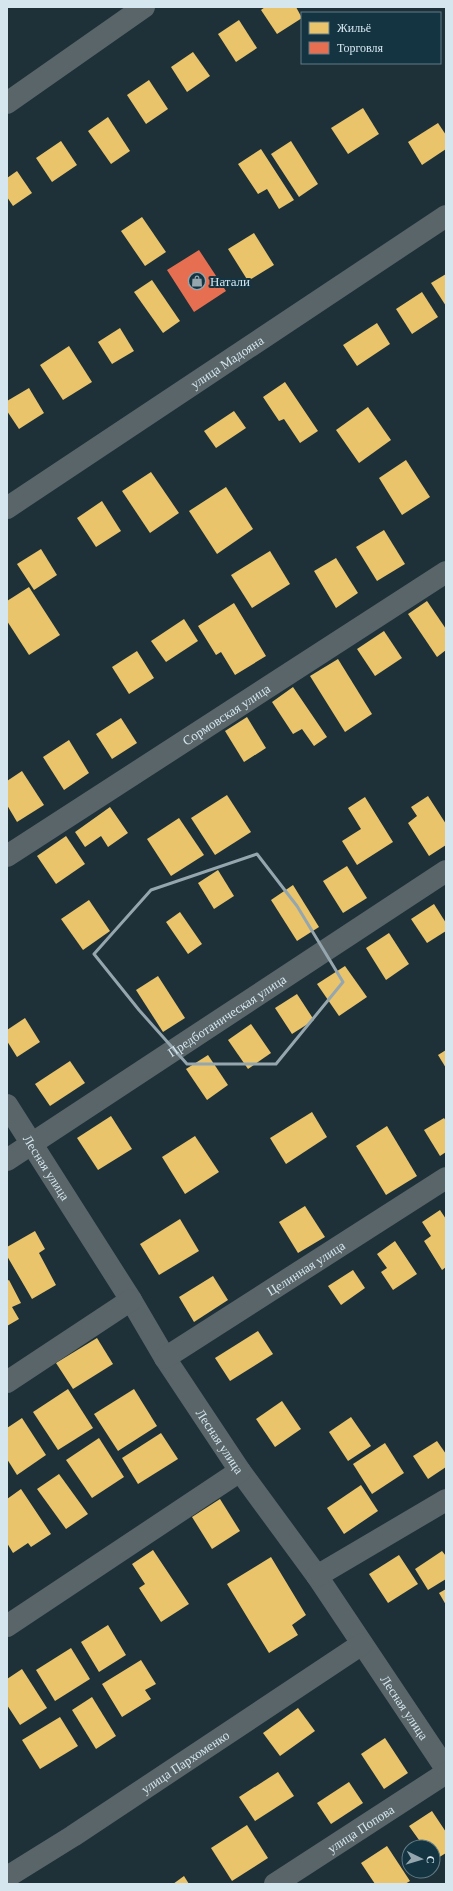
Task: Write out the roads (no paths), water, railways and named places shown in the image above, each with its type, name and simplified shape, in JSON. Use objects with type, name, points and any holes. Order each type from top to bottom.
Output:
[{"type":"street","points":[[7,102],[144,7]]},
{"type":"street","name":"улица Мадояна","points":[[7,508],[446,216]]},
{"type":"street","name":"Сормовская улица","points":[[7,856],[446,572]]},
{"type":"street","name":"Предботаническая улица","points":[[7,1160],[446,872]]},
{"type":"street","name":"Лесная улица","points":[[7,1105],[131,1300],[165,1358],[240,1471],[317,1576],[446,1769]]},
{"type":"street","name":"Целинная улица","points":[[165,1358],[446,1178]]},
{"type":"street","points":[[7,1382],[131,1300]]},
{"type":"street","points":[[7,1626],[240,1471]]},
{"type":"street","points":[[317,1576],[446,1500]]},
{"type":"street","name":"улица Пархоменко","points":[[7,1877],[73,1836],[362,1644]]},
{"type":"street","name":"улица Попова","points":[[275,1884],[446,1772]]},
{"type":"place","name":"Натали","points":[[197,281]]}]
